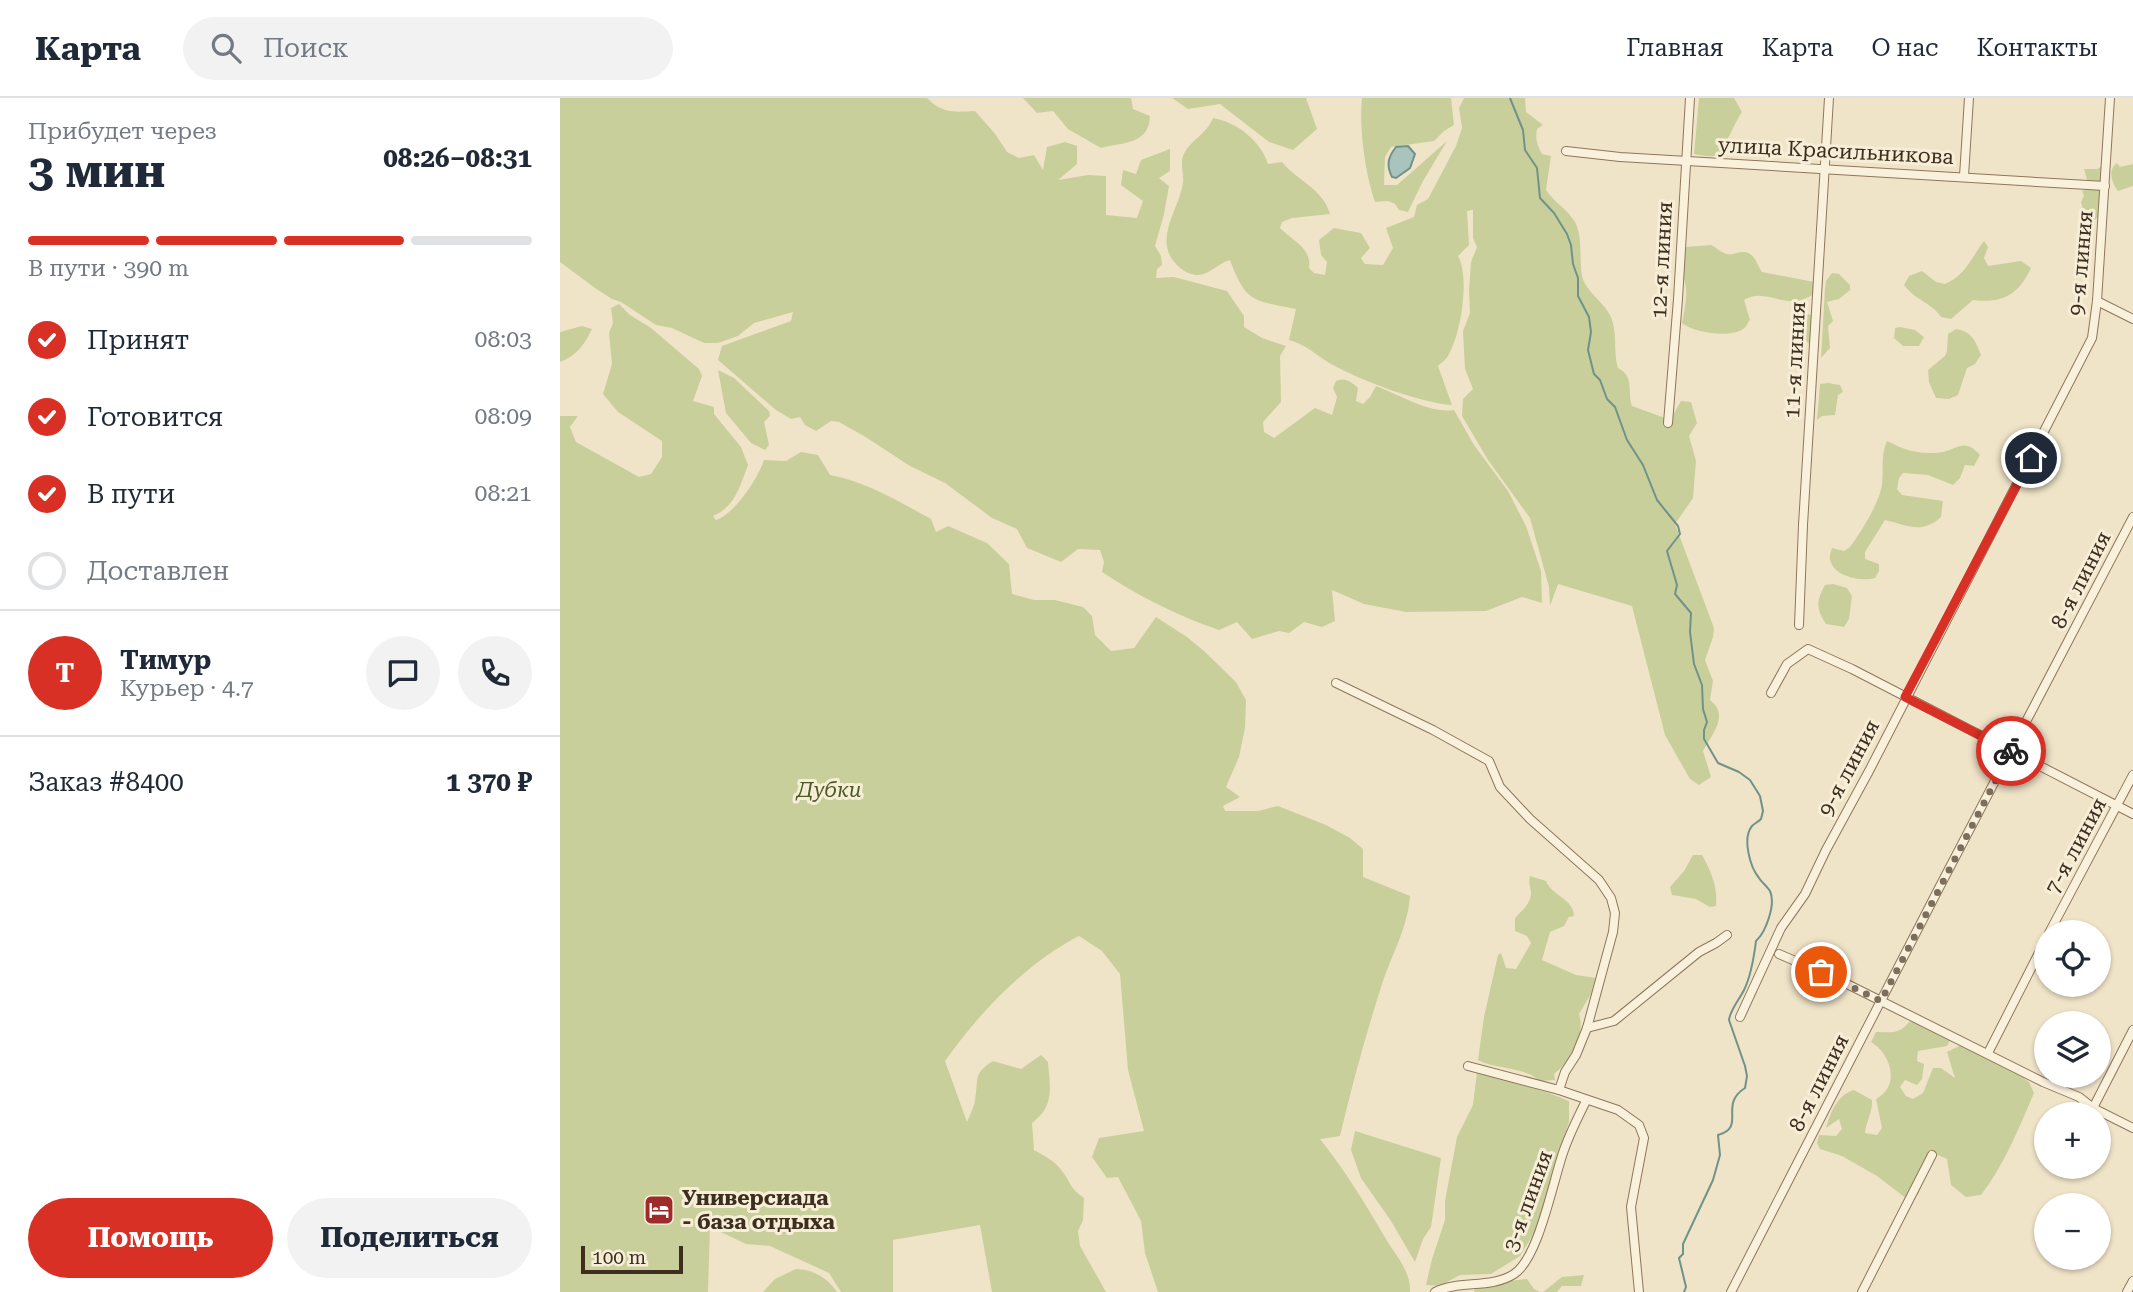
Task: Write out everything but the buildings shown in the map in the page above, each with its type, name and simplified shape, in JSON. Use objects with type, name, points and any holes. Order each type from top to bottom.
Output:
[{"type":"street","name":"12-я линия","points":[[1668,424],[1690,98]]},
{"type":"street","name":"11-я линия","points":[[1799,625],[1829,98]]},
{"type":"street","points":[[1964,176],[1969,98]]},
{"type":"street","name":"9-я линия","points":[[1740,1017],[1781,928],[1805,894],[2092,338],[2097,301],[2110,98]]},
{"type":"street","name":"улица Красильникова","points":[[1566,151],[2105,186]]},
{"type":"street","points":[[2097,301],[2133,319]]},
{"type":"street","name":"8-я линия","points":[[1731,1292],[2133,517]]},
{"type":"street","points":[[1771,693],[1787,664],[1800,652],[1808,649],[2133,814]]},
{"type":"street","points":[[1336,683],[1433,730],[1489,761],[1500,787],[1507,795],[1599,880],[1611,898],[1615,913],[1613,932],[1587,1028],[1559,1090]]},
{"type":"street","name":"7-я линия","points":[[2056,920],[2133,775]]},
{"type":"street","points":[[1587,1028],[1614,1021],[1699,952],[1727,935]]},
{"type":"street","points":[[1779,954],[2085,1102]]},
{"type":"street","points":[[1988,1053],[2034,963]]},
{"type":"street","points":[[2096,1102],[2133,1030]]},
{"type":"street","points":[[1468,1066],[1559,1090],[1618,1110],[1639,1125],[1644,1138],[1631,1207],[1639,1292]]},
{"type":"street","name":"3-я линия","points":[[1435,1292],[1504,1279],[1522,1268],[1538,1235],[1564,1151],[1586,1101]]},
{"type":"street","points":[[2111,1117],[2133,1128]]},
{"type":"street","points":[[1862,1292],[1932,1156]]},
{"type":"street","points":[[2127,1292],[2133,1281]]},
{"type":"green space","points":[[560,98],[927,98],[938,107],[955,112],[975,111],[1007,152],[1019,158],[1034,155],[1043,170],[1047,147],[1065,142],[1077,146],[1077,164],[1058,180],[1088,175],[1106,176],[1106,215],[1137,218],[1143,201],[1121,185],[1123,170],[1136,174],[1141,160],[1170,149],[1170,171],[1159,178],[1169,186],[1155,246],[1161,256],[1162,265],[1157,269],[1156,278],[1174,277],[1227,291],[1244,316],[1244,327],[1262,338],[1286,346],[1280,356],[1281,402],[1263,422],[1264,432],[1274,438],[1315,408],[1332,415],[1337,397],[1333,388],[1336,381],[1342,379],[1358,388],[1356,401],[1363,404],[1376,386],[1425,407],[1454,410],[1474,445],[1508,491],[1526,526],[1541,571],[1542,603],[1522,597],[1486,611],[1406,612],[1364,604],[1332,590],[1335,621],[1322,627],[1304,622],[1289,633],[1279,631],[1252,639],[1237,622],[1219,630],[1173,612],[1130,589],[1102,572],[1104,562],[1100,550],[1078,549],[1061,562],[1027,548],[1017,529],[992,518],[945,483],[910,466],[839,422],[831,421],[816,431],[805,425],[800,417],[791,419],[776,410],[718,360],[722,346],[791,321],[793,312],[754,323],[738,336],[718,343],[704,343],[672,328],[656,325],[595,288],[560,262]]},
{"type":"green space","points":[[1023,98],[1131,98],[1133,109],[1150,116],[1149,125],[1140,137],[1133,141],[1101,148],[1068,129],[1053,111],[1037,113]]},
{"type":"green space","points":[[1172,98],[1306,98],[1317,129],[1293,150],[1269,142],[1220,104],[1188,109]]},
{"type":"green space","points":[[1362,98],[1451,98],[1454,125],[1434,141],[1391,147],[1385,157],[1384,185],[1397,185],[1447,141],[1408,212],[1399,210],[1395,204],[1388,201],[1375,202],[1364,150]]},
{"type":"green space","points":[[1464,98],[1525,98],[1526,112],[1543,125],[1537,129],[1536,136],[1542,154],[1551,156],[1546,190],[1575,222],[1580,241],[1582,276],[1587,287],[1610,315],[1618,368],[1629,380],[1632,406],[1665,418],[1673,415],[1681,401],[1691,402],[1697,423],[1689,436],[1696,461],[1693,498],[1675,524],[1714,628],[1705,660],[1713,681],[1710,700],[1719,712],[1717,725],[1703,751],[1711,777],[1699,785],[1690,779],[1665,735],[1632,606],[1558,584],[1550,606],[1549,587],[1530,518],[1488,460],[1462,416],[1463,399],[1473,389],[1465,369],[1463,331],[1470,313],[1471,262],[1477,247],[1473,238],[1473,210],[1467,211],[1469,245],[1458,256],[1462,265],[1464,291],[1457,333],[1449,354],[1438,366],[1452,405],[1409,396],[1362,379],[1324,360],[1303,345],[1289,340],[1296,309],[1253,298],[1241,285],[1230,260],[1205,274],[1196,275],[1181,269],[1170,255],[1167,235],[1181,193],[1183,156],[1189,146],[1207,129],[1213,118],[1231,124],[1247,134],[1260,148],[1268,164],[1282,162],[1327,205],[1330,214],[1292,218],[1282,222],[1280,228],[1305,250],[1309,268],[1314,273],[1325,275],[1327,262],[1321,255],[1319,240],[1334,228],[1361,233],[1370,248],[1361,258],[1365,264],[1383,265],[1393,248],[1386,228],[1414,217],[1417,205],[1428,199],[1456,146],[1462,128],[1459,108]]},
{"type":"green space","points":[[1699,98],[1734,98],[1742,112],[1722,148],[1714,156],[1694,154]]},
{"type":"green space","points":[[2117,163],[2120,167],[2133,164],[2133,186],[2118,191],[2111,173]]},
{"type":"green space","points":[[2104,165],[2105,180],[2094,183],[2087,180],[2084,169],[2097,169]]},
{"type":"green space","points":[[2099,188],[2105,192],[2100,215],[2092,223],[2086,219],[2081,202],[2084,196],[2082,191]]},
{"type":"green space","points":[[1984,241],[1988,247],[1984,258],[1988,266],[2021,261],[2031,268],[2021,285],[2009,295],[1993,300],[1973,300],[1951,319],[1941,317],[1904,285],[1909,276],[1922,271],[1936,282],[1945,284],[1963,271]]},
{"type":"green space","points":[[1711,245],[1726,254],[1747,252],[1762,272],[1814,282],[1814,294],[1794,301],[1760,296],[1744,300],[1750,320],[1738,332],[1712,333],[1687,326],[1682,323],[1686,297],[1683,272],[1685,247]]},
{"type":"green space","points":[[1832,273],[1839,274],[1850,285],[1850,290],[1839,299],[1827,302],[1833,321],[1828,326],[1830,348],[1821,358],[1826,281]]},
{"type":"green space","name":"Дубки","points":[[619,304],[699,369],[702,376],[693,401],[714,407],[714,414],[741,447],[748,465],[732,501],[713,516],[716,520],[731,511],[745,494],[764,460],[786,461],[801,452],[818,455],[830,475],[870,487],[931,519],[936,532],[948,526],[987,543],[1009,564],[1012,594],[1083,607],[1092,616],[1095,635],[1111,651],[1134,648],[1156,617],[1204,651],[1236,682],[1246,700],[1245,728],[1239,757],[1226,787],[1240,797],[1223,806],[1225,811],[1258,811],[1278,806],[1326,825],[1350,838],[1363,849],[1363,877],[1410,896],[1403,930],[1382,984],[1340,1136],[1320,1139],[1355,1188],[1402,1264],[1410,1284],[1410,1292],[1158,1292],[1145,1253],[1141,1221],[1118,1177],[1107,1178],[1092,1157],[1099,1138],[1144,1131],[1128,1070],[1120,974],[1102,951],[1079,936],[1040,960],[1022,975],[989,1007],[945,1061],[967,1122],[974,1103],[979,1074],[986,1066],[993,1061],[1021,1069],[1041,1055],[1048,1062],[1048,1103],[1032,1123],[1034,1150],[1056,1164],[1073,1188],[1084,1198],[1083,1220],[1078,1231],[1080,1246],[1106,1292],[992,1292],[980,1225],[893,1240],[893,1292],[841,1292],[829,1273],[770,1246],[746,1244],[710,1227],[708,1292],[560,1292],[560,416],[578,416],[570,427],[576,442],[639,477],[651,474],[662,457],[662,441],[618,412],[603,394],[612,364],[609,333],[613,323],[611,308]]},
{"type":"green space","points":[[1795,310],[1814,316],[1815,352],[1798,327]]},
{"type":"green space","points":[[582,326],[592,329],[586,340],[575,353],[560,362],[560,332]]},
{"type":"green space","points":[[1895,328],[1915,330],[1924,337],[1919,346],[1903,346],[1894,338]]},
{"type":"green space","points":[[1956,329],[1966,332],[1972,338],[1981,355],[1975,364],[1967,368],[1958,395],[1949,399],[1936,398],[1929,382],[1928,370],[1945,356],[1948,334]]},
{"type":"green space","points":[[718,370],[734,378],[769,411],[770,416],[764,422],[769,445],[765,450],[751,443],[726,413]]},
{"type":"green space","points":[[1820,384],[1840,385],[1843,392],[1838,395],[1835,415],[1822,416],[1817,420]]},
{"type":"green space","points":[[1887,441],[1899,447],[1927,453],[1968,446],[1980,455],[1974,466],[1965,465],[1960,478],[1953,485],[1928,475],[1903,473],[1897,489],[1902,495],[1943,501],[1941,517],[1934,523],[1920,527],[1885,520],[1865,552],[1865,559],[1879,564],[1875,578],[1849,577],[1836,570],[1830,554],[1832,548],[1844,551],[1850,547],[1874,508],[1881,491]]},
{"type":"green space","points":[[1825,585],[1847,588],[1852,596],[1849,619],[1844,627],[1826,624],[1820,614],[1820,596]]},
{"type":"green space","points":[[1693,855],[1702,855],[1708,867],[1715,886],[1716,906],[1710,907],[1696,899],[1672,895],[1670,887]]},
{"type":"green space","points":[[1530,876],[1546,881],[1567,901],[1574,916],[1569,917],[1564,926],[1550,932],[1542,960],[1576,975],[1596,978],[1591,994],[1579,1014],[1581,1022],[1575,1047],[1566,1062],[1554,1074],[1555,1080],[1540,1081],[1518,1070],[1478,1060],[1484,1017],[1498,955],[1501,953],[1506,968],[1516,969],[1531,943],[1527,936],[1515,931],[1515,918],[1530,898]]},
{"type":"green space","points":[[1918,1020],[1951,1038],[1947,1046],[1918,1051],[1917,1061],[1924,1064],[1922,1079],[1917,1085],[1905,1080],[1900,1087],[1906,1096],[1913,1099],[1923,1093],[1933,1068],[1941,1068],[1955,1078],[1947,1052],[1961,1045],[2021,1076],[2029,1082],[2034,1093],[2004,1159],[1981,1195],[1966,1197],[1951,1185],[1947,1159],[1938,1155],[1928,1160],[1918,1195],[1907,1199],[1877,1176],[1842,1156],[1820,1149],[1817,1143],[1819,1135],[1836,1136],[1842,1129],[1839,1119],[1826,1128],[1832,1110],[1839,1100],[1854,1090],[1872,1100],[1865,1133],[1877,1135],[1882,1128],[1876,1099],[1889,1086],[1891,1078],[1884,1054],[1871,1042],[1876,1032],[1898,1031],[1909,1022]]},
{"type":"green space","points":[[1477,1072],[1569,1101],[1569,1122],[1540,1223],[1520,1256],[1491,1274],[1460,1275],[1440,1286],[1426,1285],[1445,1220],[1445,1201],[1457,1137],[1473,1105]]},
{"type":"green space","points":[[1355,1131],[1441,1158],[1431,1227],[1423,1239],[1415,1262],[1361,1178],[1351,1150]]},
{"type":"green space","points":[[796,1269],[819,1275],[837,1292],[763,1292],[775,1279]]},
{"type":"green space","points":[[1584,1275],[1581,1286],[1562,1286],[1557,1292],[1543,1292],[1562,1277]]},
{"type":"green space","points":[[1527,1279],[1534,1289],[1540,1292],[1474,1292],[1475,1288],[1484,1284]]},
{"type":"water","points":[[1408,146],[1415,154],[1410,168],[1396,178],[1392,177],[1389,165],[1391,154],[1396,147]]},
{"type":"waterway","points":[[1510,98],[1523,130],[1525,150],[1537,168],[1540,198],[1554,213],[1571,245],[1578,278],[1578,296],[1589,317],[1591,332],[1588,350],[1594,374],[1600,380],[1607,399],[1615,407],[1627,440],[1643,465],[1657,500],[1678,526],[1680,534],[1667,551],[1677,585],[1675,594],[1691,613],[1690,632],[1694,664],[1702,685],[1703,709],[1707,722],[1704,739],[1718,763],[1750,780],[1760,796],[1763,811],[1761,819],[1749,831],[1747,845],[1756,873],[1770,891],[1771,910],[1756,941],[1746,985],[1729,1020],[1747,1076],[1745,1088],[1733,1101],[1731,1127],[1718,1135],[1720,1155],[1713,1180],[1683,1244],[1683,1254],[1679,1258],[1686,1287],[1684,1292]]},
{"type":"way so far","points":[[1821,972],[1881,1001],[2011,751]]},
{"type":"place","name":"Универсиада - база отдыха","points":[[659,1210]]},
{"type":"route","points":[[2011,751],[1905,697],[2031,458]]}]
